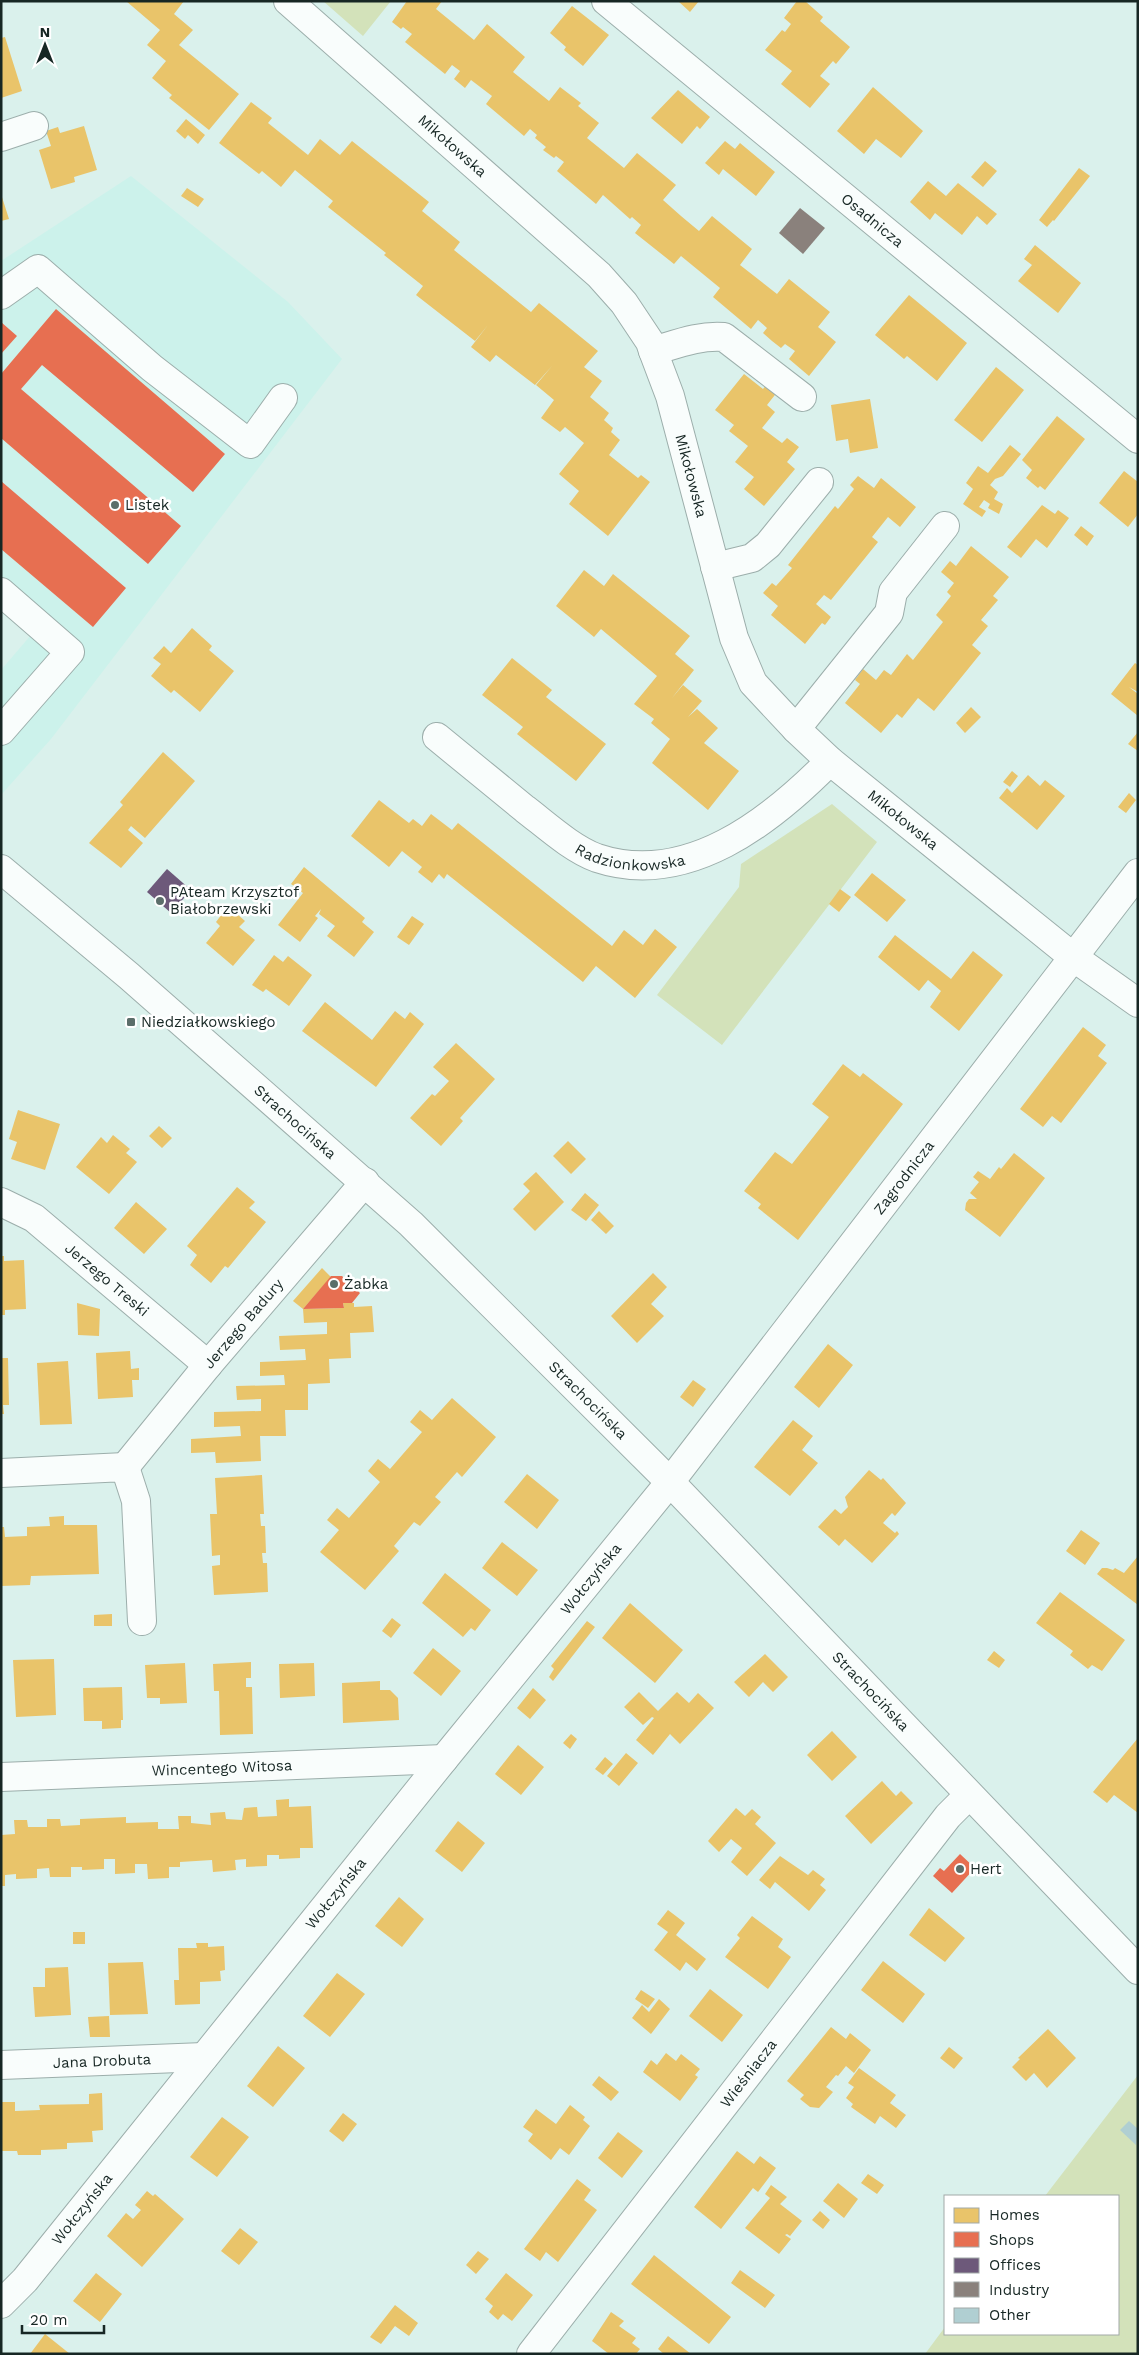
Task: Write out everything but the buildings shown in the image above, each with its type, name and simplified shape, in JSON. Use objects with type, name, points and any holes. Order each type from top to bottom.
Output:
[{"type":"street","name":"Mikołowska","points":[[288,1],[599,275],[624,303],[650,342],[670,396],[734,638],[753,683],[796,729],[830,761],[1073,957],[1138,1003]]},
{"type":"street","name":"Osadnicza","points":[[606,1],[1138,439]]},
{"type":"street","points":[[1,136],[34,126]]},
{"type":"street","points":[[1,295],[38,269],[152,368],[250,444],[283,398]]},
{"type":"street","points":[[654,352],[691,340],[712,336],[724,337],[802,397]]},
{"type":"street","points":[[715,567],[752,558],[768,544],[819,482]]},
{"type":"street","points":[[796,729],[889,613],[893,592],[945,526]]},
{"type":"street","points":[[1,592],[70,652],[1,731]]},
{"type":"street","name":"Radzionkowska","points":[[437,737],[559,836],[596,858],[635,866],[676,863],[715,850],[761,821],[796,795],[830,761]]},
{"type":"street","name":"Strachocińska","points":[[1,869],[129,976],[411,1224],[670,1482],[968,1795],[1138,1970]]},
{"type":"street","name":"Zagrodnicza","points":[[670,1482],[1138,873]]},
{"type":"street","name":"Jerzego Badury","points":[[125,1467],[208,1365],[365,1182]]},
{"type":"street","name":"Jerzego Treski","points":[[1,1202],[34,1218],[208,1365]]},
{"type":"street","points":[[1,1473],[125,1467],[136,1501],[142,1621]]},
{"type":"street","name":"Wołczyńska","points":[[1,2304],[25,2280],[444,1759],[670,1482]]},
{"type":"street","name":"Wincentego Witosa","points":[[1,1777],[444,1759]]},
{"type":"street","name":"Wieśniacza","points":[[531,2354],[948,1816],[968,1795]]},
{"type":"street","name":"Jana Drobuta","points":[[1,2065],[204,2057]]},
{"type":"shaded area","name":"Listek","points":[[131,176],[288,302],[342,359],[51,739],[1,795],[1,670],[31,635],[1,609],[1,261]]},
{"type":"green space","points":[[323,1],[391,1],[363,36]]},
{"type":"green space","points":[[832,804],[877,842],[722,1045],[657,995],[739,887],[741,864]]},
{"type":"green space","points":[[1138,2075],[1138,2354],[925,2354],[944,2328],[944,2335],[1119,2335],[1119,2195],[1046,2195]]},
{"type":"place","name":"Listek","points":[[115,505]]},
{"type":"place","name":"PAteam Krzysztof Białobrzewski","points":[[160,901]]},
{"type":"place","name":"Niedziałkowskiego","points":[[131,1022]]},
{"type":"place","name":"Żabka","points":[[334,1284]]},
{"type":"place","name":"Hert","points":[[960,1869]]}]
